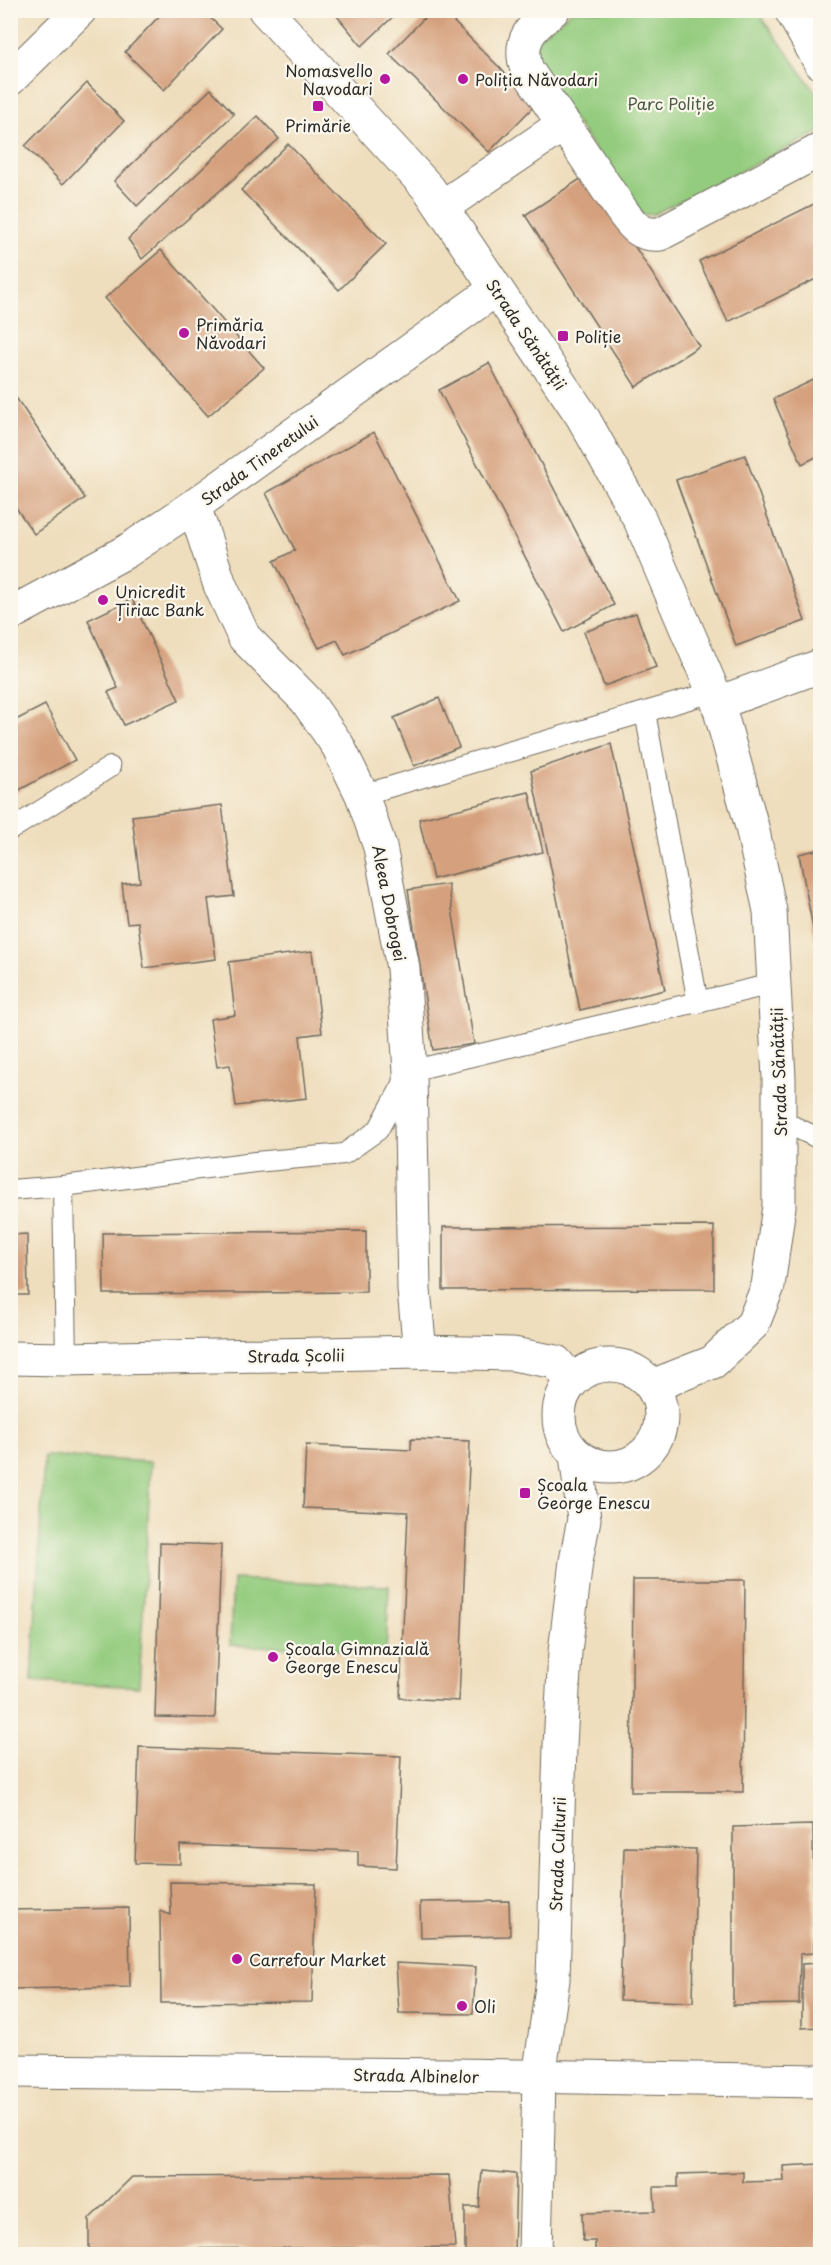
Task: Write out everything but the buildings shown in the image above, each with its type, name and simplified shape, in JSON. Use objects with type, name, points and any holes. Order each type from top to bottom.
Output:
[{"type":"street","points":[[10,79],[80,10]]},
{"type":"street","name":"Strada Sănătății","points":[[265,10],[429,189],[582,416],[640,520],[716,697],[752,827],[770,911],[776,983],[780,1120],[779,1206],[768,1286],[753,1324],[713,1362],[652,1386]]},
{"type":"street","points":[[553,10],[534,26],[526,39],[523,56],[527,69],[632,225],[648,235],[660,234],[820,150]]},
{"type":"street","points":[[791,10],[820,62]]},
{"type":"street","points":[[442,207],[564,124]]},
{"type":"street","name":"Strada Tineretului","points":[[10,614],[128,551],[496,289]]},
{"type":"street","name":"Aleea Dobrogei","points":[[194,506],[220,585],[244,637],[306,700],[338,746],[362,795],[380,847],[403,968],[410,1071],[414,1290],[420,1352]]},
{"type":"street","points":[[716,697],[819,673]]},
{"type":"street","name":"Strada Școlii","points":[[10,1358],[66,1359],[420,1352],[513,1354],[556,1362],[572,1381]]},
{"type":"street","points":[[614,1365],[635,1372],[652,1386],[659,1402],[662,1418],[659,1434],[650,1449],[638,1460],[623,1466],[607,1468],[590,1464],[568,1447],[559,1425],[561,1402],[572,1381],[584,1372],[598,1366],[614,1365]]},
{"type":"street","name":"Strada Culturii","points":[[535,2254],[539,2077],[553,1980],[565,1652],[576,1561],[584,1519],[576,1455]]},
{"type":"street","name":"Strada Albinelor","points":[[10,2072],[820,2081]]},
{"type":"lane","points":[[362,795],[645,712],[716,697]]},
{"type":"lane","points":[[645,712],[698,1003]]},
{"type":"lane","points":[[10,830],[110,767]]},
{"type":"lane","points":[[10,1190],[344,1154],[378,1131],[410,1071],[776,983]]},
{"type":"lane","points":[[780,1120],[820,1139]]},
{"type":"lane","points":[[63,1186],[66,1359]]},
{"type":"green space","name":"Parc Poliție","points":[[572,11],[757,11],[820,98],[820,132],[654,214],[642,215],[534,64],[537,39]]},
{"type":"green space","points":[[44,1456],[151,1462],[139,1687],[32,1681]]},
{"type":"green space","points":[[233,1579],[389,1586],[386,1652],[230,1645]]},
{"type":"place","name":"Nomasvello Navodari","points":[[385,79]]},
{"type":"place","name":"Poliția Năvodari","points":[[463,79]]},
{"type":"place","name":"Primărie","points":[[318,106]]},
{"type":"place","name":"Primăria Năvodari","points":[[184,333]]},
{"type":"place","name":"Poliție","points":[[563,336]]},
{"type":"place","name":"Unicredit Țiriac Bank","points":[[103,600]]},
{"type":"place","name":"Școala George Enescu","points":[[525,1493]]},
{"type":"place","name":"Școala Gimnazială George Enescu","points":[[273,1657]]},
{"type":"place","name":"Carrefour Market","points":[[237,1959]]},
{"type":"place","name":"Oli","points":[[462,2006]]}]
